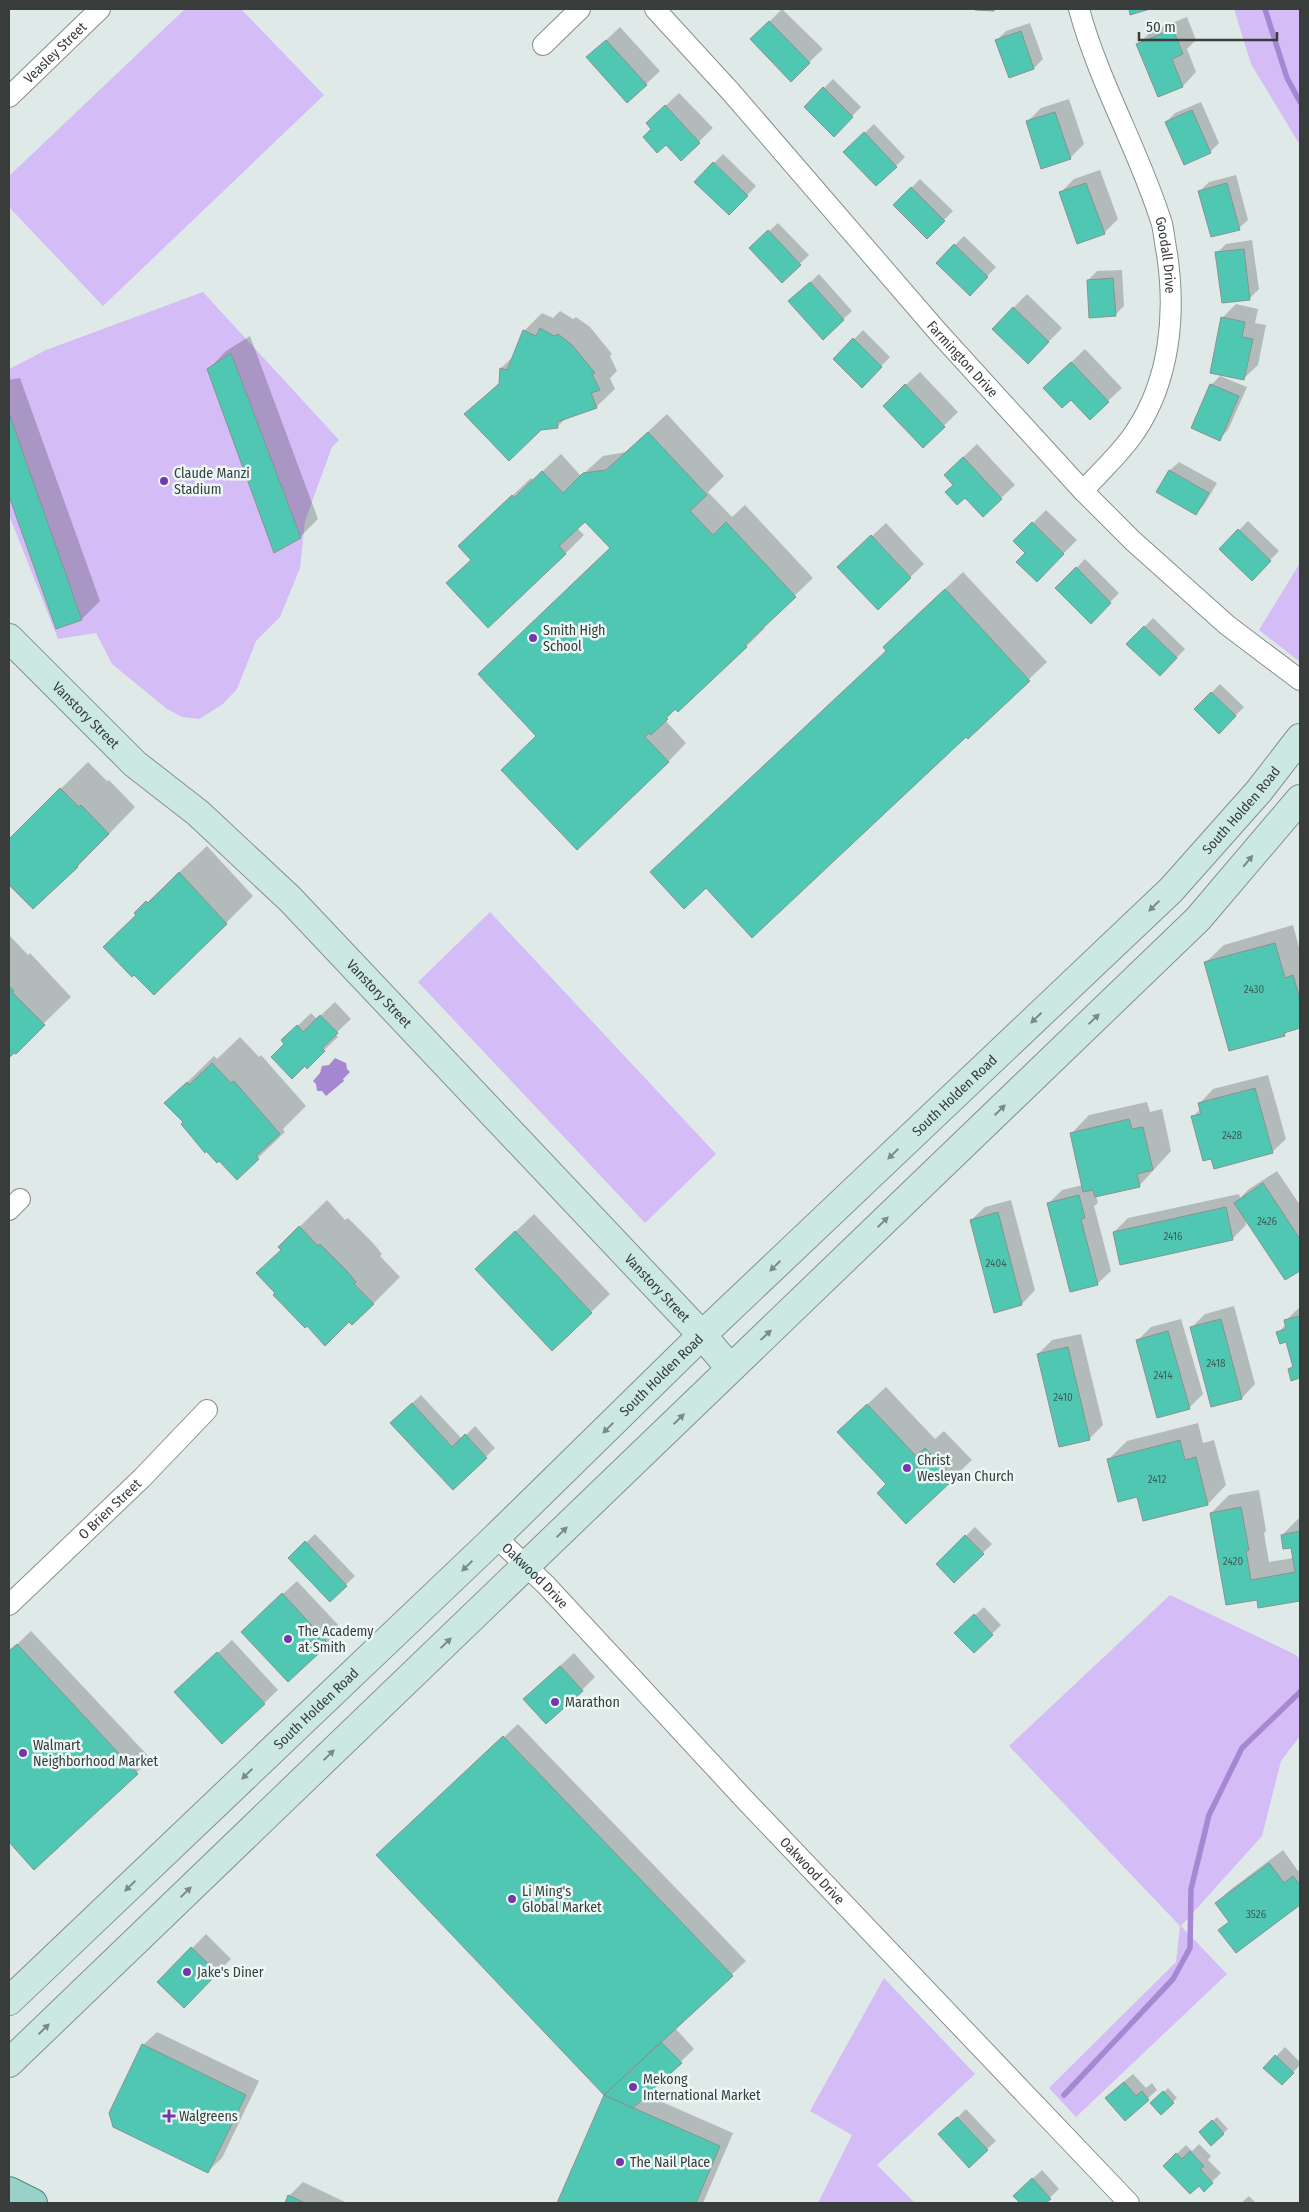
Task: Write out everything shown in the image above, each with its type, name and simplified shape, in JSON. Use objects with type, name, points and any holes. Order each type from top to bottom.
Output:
[{"type":"main road","name":"Vanstory Street","points":[[9,638],[135,764],[198,813],[290,899],[702,1335],[730,1368]]},
{"type":"main road","name":"South Holden Road","points":[[9,2001],[496,1537],[702,1335],[1170,890],[1259,790],[1300,738]]},
{"type":"main road","points":[[9,2063],[1198,919],[1300,799]]},
{"type":"main road","points":[[269,1754],[298,1784]]},
{"type":"main road","points":[[9,2191],[33,2203]]},
{"type":"street","name":"Veasley Street","points":[[9,97],[100,9]]},
{"type":"street","points":[[543,45],[580,9]]},
{"type":"street","name":"Farmington Drive","points":[[656,9],[731,92],[938,332],[1083,491],[1134,541],[1227,625],[1300,680]]},
{"type":"street","name":"Goodall Drive","points":[[1079,9],[1089,45],[1126,130],[1162,225],[1171,279],[1170,334],[1159,384],[1135,432],[1083,491]]},
{"type":"street","name":"O Brien Street","points":[[9,1605],[142,1478],[206,1410]]},
{"type":"street","name":"Oakwood Drive","points":[[496,1537],[527,1566],[746,1801],[1129,2203]]},
{"type":"shaded area","points":[[185,9],[241,9],[324,95],[103,306],[9,207],[9,176]]},
{"type":"shaded area","points":[[1234,9],[1300,9],[1300,145],[1251,64]]},
{"type":"shaded area","name":"Claude Manzi Stadium","points":[[203,292],[339,440],[332,447],[305,521],[300,568],[280,617],[256,641],[237,689],[223,704],[199,719],[182,717],[167,709],[112,664],[96,633],[58,639],[9,515],[9,369],[46,350]]},
{"type":"shaded area","points":[[1300,563],[1300,662],[1259,630]]},
{"type":"shaded area","points":[[490,912],[716,1154],[645,1223],[418,982]]},
{"type":"shaded area","points":[[335,1058],[346,1063],[347,1069],[350,1072],[343,1079],[344,1081],[326,1096],[322,1091],[317,1091],[316,1084],[313,1081],[320,1073],[322,1066],[329,1065]]},
{"type":"shaded area","points":[[1170,1595],[1296,1655],[1300,1660],[1300,1736],[1281,1761],[1262,1836],[1181,1926],[1227,1974],[1076,2117],[1049,2088],[1176,1962],[1180,1926],[1009,1746]]},
{"type":"shaded area","points":[[884,1978],[975,2074],[877,2165],[915,2203],[818,2203],[852,2135],[810,2111]]},
{"type":"building","points":[[994,9],[994,11],[975,10]]},
{"type":"building","points":[[1129,9],[1150,9],[1130,15]]},
{"type":"building","points":[[769,21],[810,63],[791,82],[750,39]]},
{"type":"building","points":[[1173,29],[1183,54],[1172,59],[1183,87],[1158,97],[1136,44]]},
{"type":"building","points":[[1021,31],[1034,69],[1009,78],[995,40]]},
{"type":"building","points":[[606,40],[647,85],[627,103],[586,57]]},
{"type":"building","points":[[823,87],[853,117],[834,137],[804,107]]},
{"type":"building","points":[[665,105],[700,143],[681,161],[666,145],[657,153],[643,137],[651,129],[646,123]]},
{"type":"building","points":[[1192,110],[1211,153],[1184,165],[1165,122]]},
{"type":"building","points":[[1055,112],[1071,159],[1041,169],[1026,121]]},
{"type":"building","points":[[864,132],[897,167],[876,186],[843,152]]},
{"type":"building","points":[[713,162],[748,196],[729,215],[694,182]]},
{"type":"building","points":[[1086,183],[1105,234],[1077,244],[1059,192]]},
{"type":"building","points":[[1227,183],[1240,230],[1211,237],[1198,191]]},
{"type":"building","points":[[911,187],[945,221],[927,239],[893,205]]},
{"type":"building","points":[[768,230],[801,265],[782,283],[749,248]]},
{"type":"building","points":[[954,244],[988,277],[970,296],[936,263]]},
{"type":"building","points":[[1244,249],[1250,300],[1222,303],[1215,252]]},
{"type":"building","points":[[1113,278],[1116,316],[1089,318],[1087,280]]},
{"type":"building","points":[[810,282],[844,320],[823,340],[788,301]]},
{"type":"building","points":[[1013,307],[1049,342],[1028,364],[992,329]]},
{"type":"building","points":[[1221,317],[1245,322],[1242,337],[1253,339],[1244,380],[1210,373]]},
{"type":"building","points":[[540,328],[554,336],[558,334],[572,345],[595,373],[592,374],[600,390],[591,393],[597,408],[557,422],[558,428],[541,430],[509,461],[464,414],[499,384],[500,368],[507,370],[523,330],[536,336]]},
{"type":"building","points":[[853,338],[882,367],[862,388],[833,359]]},
{"type":"building","points":[[231,353],[301,538],[274,553],[207,369]]},
{"type":"building","points":[[1071,362],[1109,402],[1090,420],[1071,400],[1062,408],[1043,388]]},
{"type":"building","points":[[905,384],[945,427],[923,448],[883,406]]},
{"type":"building","points":[[1210,384],[1239,396],[1220,441],[1191,428]]},
{"type":"building","points":[[9,413],[82,620],[56,629],[9,496]]},
{"type":"building","points":[[648,432],[707,495],[690,511],[713,535],[726,522],[796,597],[745,645],[747,647],[678,712],[675,709],[666,718],[668,719],[651,735],[648,733],[645,737],[669,762],[577,850],[501,770],[536,736],[478,674],[610,548],[585,522],[559,546],[566,554],[488,628],[446,583],[471,560],[458,546],[512,495],[514,498],[542,471],[563,493],[583,473],[606,470]]},
{"type":"building","points":[[963,457],[1002,499],[983,517],[965,498],[957,505],[945,492],[953,485],[944,475]]},
{"type":"building","points":[[1169,470],[1209,493],[1196,515],[1156,492]]},
{"type":"building","points":[[1032,522],[1064,554],[1037,582],[1016,562],[1025,553],[1013,541]]},
{"type":"building","points":[[1238,529],[1271,561],[1252,581],[1219,549]]},
{"type":"building","points":[[871,535],[911,578],[878,610],[837,567]]},
{"type":"building","points":[[1076,567],[1111,603],[1091,624],[1055,588]]},
{"type":"building","points":[[945,589],[1030,681],[968,739],[966,737],[752,938],[706,888],[684,909],[650,872],[886,651],[883,647]]},
{"type":"building","points":[[1144,626],[1177,658],[1160,676],[1126,644]]},
{"type":"building","points":[[1211,692],[1236,716],[1219,734],[1194,709]]},
{"type":"building","points":[[60,788],[79,807],[81,805],[109,834],[78,867],[33,909],[9,885],[9,839]]},
{"type":"building","points":[[179,872],[227,924],[154,995],[134,975],[132,977],[103,947],[136,915],[134,913],[146,901],[148,903]]},
{"type":"building","points":[[1275,943],[1285,978],[1293,975],[1300,1000],[1300,1028],[1284,1033],[1285,1036],[1229,1051],[1204,962]]},
{"type":"building","points":[[9,986],[14,991],[12,992],[45,1025],[16,1054],[14,1053],[9,1058]]},
{"type":"building","points":[[320,1015],[338,1033],[322,1048],[325,1051],[307,1069],[305,1066],[292,1079],[271,1057],[284,1044],[281,1040],[297,1025],[303,1032]]},
{"type":"building","points":[[212,1063],[231,1083],[234,1081],[280,1134],[256,1156],[259,1159],[237,1180],[219,1161],[217,1163],[206,1151],[205,1153],[181,1124],[183,1122],[164,1103],[187,1082],[189,1085]]},
{"type":"building","points":[[1255,1088],[1273,1153],[1214,1169],[1211,1159],[1203,1161],[1191,1116],[1201,1114],[1198,1103]]},
{"type":"building","points":[[1129,1119],[1132,1129],[1143,1127],[1153,1170],[1137,1174],[1140,1187],[1095,1197],[1093,1190],[1083,1192],[1070,1133]]},
{"type":"building","points":[[1263,1183],[1300,1239],[1300,1271],[1285,1280],[1234,1203]]},
{"type":"building","points":[[1079,1195],[1085,1218],[1081,1219],[1098,1285],[1070,1292],[1047,1203]]},
{"type":"building","points":[[1226,1207],[1233,1240],[1120,1265],[1113,1232]]},
{"type":"building","points":[[998,1212],[1022,1305],[994,1313],[970,1220]]},
{"type":"building","points":[[299,1226],[318,1246],[320,1244],[346,1270],[356,1282],[354,1284],[374,1304],[352,1325],[349,1322],[325,1346],[307,1326],[305,1328],[273,1295],[275,1293],[256,1273],[281,1250],[278,1247]]},
{"type":"building","points":[[515,1231],[592,1313],[552,1351],[475,1269]]},
{"type":"building","points":[[1300,1316],[1300,1378],[1291,1381],[1288,1369],[1293,1367],[1286,1342],[1280,1344],[1276,1332],[1286,1329],[1284,1320]]},
{"type":"building","points":[[1221,1319],[1242,1399],[1211,1407],[1190,1327]]},
{"type":"building","points":[[1168,1331],[1190,1409],[1157,1418],[1136,1340]]},
{"type":"building","points":[[1068,1347],[1090,1440],[1059,1447],[1037,1354]]},
{"type":"building","points":[[412,1403],[452,1447],[465,1434],[487,1458],[453,1490],[390,1423]]},
{"type":"building","name":"Christ Wesleyan Church","points":[[867,1404],[916,1456],[925,1448],[954,1479],[906,1524],[877,1493],[886,1484],[837,1432]]},
{"type":"building","points":[[1180,1440],[1185,1460],[1196,1457],[1208,1505],[1143,1521],[1137,1497],[1118,1502],[1107,1459]]},
{"type":"building","points":[[1241,1507],[1249,1550],[1246,1551],[1251,1580],[1295,1572],[1291,1548],[1283,1549],[1281,1535],[1300,1531],[1300,1601],[1258,1608],[1257,1600],[1226,1605],[1210,1513]]},
{"type":"building","points":[[965,1535],[984,1554],[954,1583],[936,1564]]},
{"type":"building","points":[[305,1541],[347,1586],[330,1602],[288,1558]]},
{"type":"building","points":[[282,1593],[329,1644],[288,1682],[241,1632]]},
{"type":"building","points":[[974,1614],[993,1635],[974,1653],[954,1633]]},
{"type":"building","points":[[17,1644],[138,1774],[34,1870],[9,1842],[9,1651]]},
{"type":"building","points":[[217,1652],[265,1704],[222,1744],[174,1692]]},
{"type":"building","points":[[560,1666],[583,1691],[546,1724],[523,1699]]},
{"type":"building","points":[[503,1736],[733,1976],[604,2095],[376,1855]]},
{"type":"building","points":[[1269,1863],[1284,1883],[1293,1876],[1300,1885],[1300,1905],[1236,1953],[1218,1930],[1229,1922],[1215,1903]]},
{"type":"building","points":[[191,1947],[218,1973],[184,2008],[157,1982]]},
{"type":"building","points":[[661,2042],[682,2063],[633,2108],[604,2095]]},
{"type":"building","points":[[142,2044],[246,2095],[208,2173],[113,2127],[109,2113]]},
{"type":"building","points":[[1275,2055],[1294,2073],[1282,2085],[1263,2068]]},
{"type":"building","points":[[1124,2082],[1136,2096],[1142,2091],[1149,2100],[1125,2121],[1105,2098]]},
{"type":"building","points":[[1163,2091],[1174,2103],[1161,2115],[1150,2103]]},
{"type":"building","points":[[604,2095],[720,2146],[696,2203],[557,2203]]},
{"type":"building","points":[[957,2117],[988,2150],[969,2168],[938,2134]]},
{"type":"building","points":[[1212,2120],[1224,2134],[1211,2146],[1199,2132]]},
{"type":"building","points":[[1190,2151],[1204,2166],[1200,2169],[1213,2183],[1204,2192],[1199,2186],[1190,2194],[1163,2166],[1176,2153],[1182,2159]]},
{"type":"building","points":[[1032,2178],[1051,2199],[1046,2203],[1020,2203],[1013,2196]]},
{"type":"building","points":[[288,2195],[305,2203],[285,2203]]},
{"type":"waterway","points":[[1265,9],[1287,78],[1300,102]]},
{"type":"waterway","points":[[1064,2095],[1173,1979],[1190,1948],[1191,1889],[1209,1815],[1242,1748],[1300,1692]]},
{"type":"place","name":"Claude Manzi Stadium","points":[[164,481]]},
{"type":"place","name":"Smith High School","points":[[533,638]]},
{"type":"place","name":"Christ Wesleyan Church","points":[[907,1468]]},
{"type":"place","name":"The Academy at Smith","points":[[288,1639]]},
{"type":"place","name":"Marathon","points":[[555,1702]]},
{"type":"place","name":"Walmart Neighborhood Market","points":[[23,1753]]},
{"type":"place","name":"Li Ming's Global Market","points":[[512,1899]]},
{"type":"place","name":"Jake's Diner","points":[[187,1972]]},
{"type":"place","name":"Mekong International Market","points":[[633,2087]]},
{"type":"place","name":"Walgreens","points":[[169,2116]]},
{"type":"place","name":"The Nail Place","points":[[620,2162]]}]
